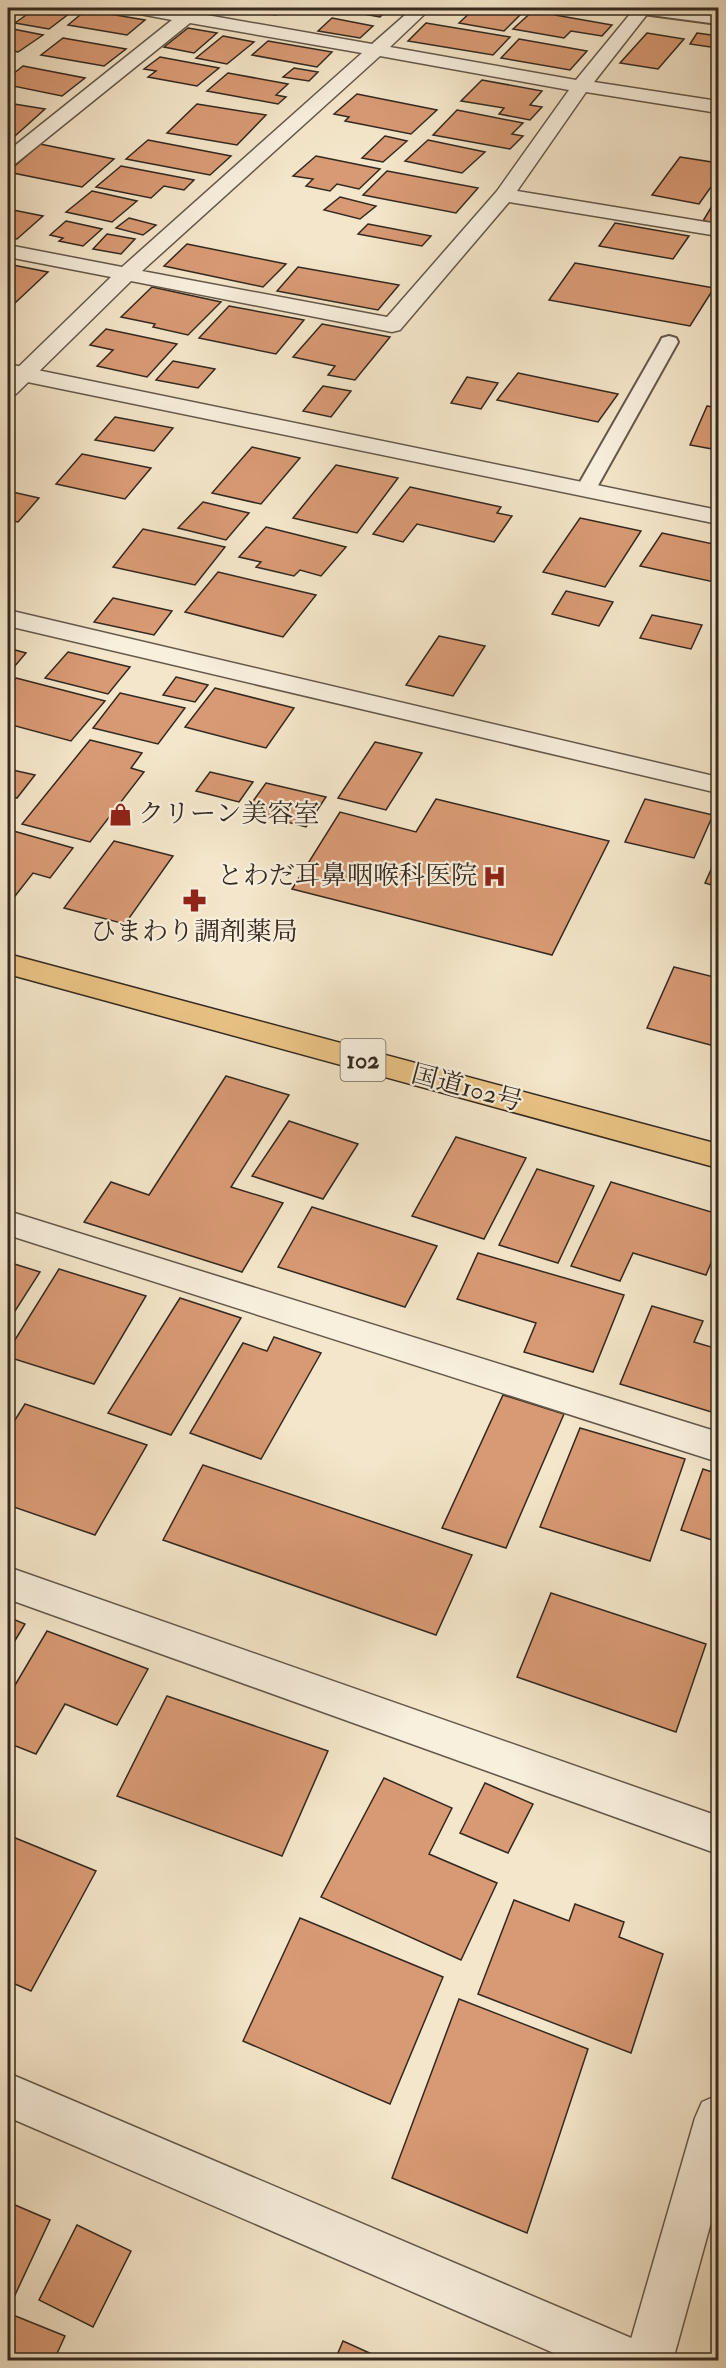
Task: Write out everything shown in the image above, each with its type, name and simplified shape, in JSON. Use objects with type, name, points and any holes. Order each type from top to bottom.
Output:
[{"type":"highway","name":"国道102号","points":[[8,964],[718,1156]]},
{"type":"street","points":[[135,8],[191,12],[378,50],[718,107]]},
{"type":"street","points":[[13,378],[423,8]]},
{"type":"street","points":[[8,251],[392,325],[504,195],[582,86],[643,8]]},
{"type":"street","points":[[8,160],[191,12]]},
{"type":"street","points":[[504,195],[718,230]]},
{"type":"street","points":[[13,378],[586,489],[718,517]]},
{"type":"street","points":[[8,618],[718,785]]},
{"type":"street","points":[[8,1223],[718,1447]]},
{"type":"street","points":[[8,1584],[718,1835]]},
{"type":"street","points":[[8,2095],[626,2361]]},
{"type":"street","points":[[649,2361],[718,2118]]},
{"type":"lane","points":[[643,8],[718,20]]},
{"type":"lane","points":[[586,489],[669,342]]},
{"type":"building","points":[[36,8],[74,10],[49,29],[15,23]]},
{"type":"building","points":[[217,8],[285,8],[276,15],[240,9],[234,14],[213,10]]},
{"type":"building","points":[[329,8],[389,8],[380,17]]},
{"type":"building","points":[[475,8],[522,13],[504,31],[459,23]]},
{"type":"building","points":[[536,8],[562,8],[555,15],[612,25],[602,36],[571,31],[564,38],[513,29]]},
{"type":"building","points":[[575,8],[608,8],[604,12]]},
{"type":"building","points":[[608,8],[630,8],[627,11]]},
{"type":"building","points":[[86,10],[145,20],[127,35],[68,25]]},
{"type":"building","points":[[332,18],[373,26],[360,38],[318,31]]},
{"type":"building","points":[[426,23],[510,37],[493,55],[408,41]]},
{"type":"building","points":[[8,28],[43,35],[18,52],[8,50]]},
{"type":"building","points":[[188,28],[217,33],[194,53],[164,47]]},
{"type":"building","points":[[647,33],[684,39],[658,69],[620,63]]},
{"type":"building","points":[[697,33],[718,36],[717,48],[690,44]]},
{"type":"building","points":[[223,36],[254,42],[227,64],[196,58]]},
{"type":"building","points":[[63,38],[126,49],[104,66],[41,55]]},
{"type":"building","points":[[519,39],[587,51],[570,70],[501,58]]},
{"type":"building","points":[[268,41],[332,52],[317,67],[252,55]]},
{"type":"building","points":[[160,57],[219,68],[197,86],[148,77],[156,71],[144,69]]},
{"type":"building","points":[[23,66],[85,78],[62,96],[8,85],[8,78]]},
{"type":"building","points":[[294,68],[318,72],[309,81],[283,77]]},
{"type":"building","points":[[228,73],[288,84],[276,95],[286,97],[278,104],[207,91]]},
{"type":"building","points":[[482,80],[542,91],[530,105],[542,107],[530,120],[499,114],[504,108],[461,101]]},
{"type":"building","points":[[357,94],[437,110],[411,134],[345,121],[349,117],[334,114]]},
{"type":"building","points":[[8,103],[45,109],[15,136],[8,134]]},
{"type":"building","points":[[197,104],[266,115],[237,145],[167,133]]},
{"type":"building","points":[[457,110],[523,123],[512,134],[523,136],[510,149],[433,135]]},
{"type":"building","points":[[385,136],[407,141],[383,162],[362,158]]},
{"type":"building","points":[[148,140],[231,156],[210,175],[126,159]]},
{"type":"building","points":[[428,140],[485,152],[462,173],[405,161]]},
{"type":"building","points":[[40,144],[114,159],[82,187],[8,172]]},
{"type":"building","points":[[316,156],[380,169],[359,189],[337,184],[330,191],[306,186],[313,179],[293,176]]},
{"type":"building","points":[[680,157],[718,163],[718,177],[699,204],[652,195]]},
{"type":"building","points":[[121,166],[194,180],[184,190],[164,186],[151,198],[96,187]]},
{"type":"building","points":[[387,171],[478,188],[456,213],[363,195]]},
{"type":"building","points":[[92,191],[137,201],[112,222],[66,212]]},
{"type":"building","points":[[718,196],[718,223],[703,221]]},
{"type":"building","points":[[340,197],[376,206],[360,219],[324,210]]},
{"type":"building","points":[[8,209],[43,216],[17,239],[8,237]]},
{"type":"building","points":[[129,218],[156,225],[143,235],[116,228]]},
{"type":"building","points":[[66,221],[102,229],[83,246],[59,241],[63,238],[50,235]]},
{"type":"building","points":[[615,223],[689,236],[673,259],[599,246]]},
{"type":"building","points":[[368,224],[431,236],[422,246],[358,234]]},
{"type":"building","points":[[107,234],[135,239],[121,254],[93,249]]},
{"type":"building","points":[[187,244],[286,264],[263,287],[164,266]]},
{"type":"building","points":[[575,263],[714,288],[690,326],[549,300]]},
{"type":"building","points":[[8,264],[48,272],[15,303],[8,302]]},
{"type":"building","points":[[298,267],[399,285],[378,310],[277,291]]},
{"type":"building","points":[[152,287],[221,302],[188,335],[153,327],[155,324],[121,317]]},
{"type":"building","points":[[229,306],[304,320],[276,354],[199,338]]},
{"type":"building","points":[[322,324],[390,337],[355,380],[328,375],[335,366],[293,357]]},
{"type":"building","points":[[106,329],[177,344],[147,377],[97,366],[113,350],[90,345]]},
{"type":"building","points":[[173,361],[215,369],[198,388],[156,380]]},
{"type":"building","points":[[518,373],[618,394],[598,422],[497,400]]},
{"type":"building","points":[[467,377],[498,383],[481,409],[451,403]]},
{"type":"building","points":[[323,386],[351,391],[331,417],[303,411]]},
{"type":"building","points":[[707,406],[718,408],[718,450],[690,445]]},
{"type":"building","points":[[115,417],[173,428],[154,451],[95,440]]},
{"type":"building","points":[[252,447],[300,458],[261,504],[212,493]]},
{"type":"building","points":[[82,454],[151,468],[125,499],[56,484]]},
{"type":"building","points":[[336,465],[398,478],[357,533],[293,518]]},
{"type":"building","points":[[410,487],[501,507],[497,513],[512,516],[494,542],[417,524],[403,542],[373,534]]},
{"type":"building","points":[[8,491],[39,498],[18,522],[8,520]]},
{"type":"building","points":[[203,502],[249,513],[226,540],[178,528]]},
{"type":"building","points":[[580,518],[641,531],[605,587],[543,572]]},
{"type":"building","points":[[266,527],[346,547],[321,576],[300,570],[294,576],[256,567],[261,562],[239,557]]},
{"type":"building","points":[[143,529],[225,547],[195,585],[113,567]]},
{"type":"building","points":[[662,533],[718,545],[718,575],[714,582],[640,566]]},
{"type":"building","points":[[218,572],[316,595],[283,637],[185,612]]},
{"type":"building","points":[[566,591],[613,602],[599,626],[552,614]]},
{"type":"building","points":[[113,598],[172,611],[154,635],[94,622]]},
{"type":"building","points":[[652,615],[702,625],[691,649],[640,638]]},
{"type":"building","points":[[439,636],[485,646],[453,696],[406,685]]},
{"type":"building","points":[[8,648],[26,653],[8,674]]},
{"type":"building","points":[[68,652],[130,667],[108,694],[45,678]]},
{"type":"building","points":[[176,677],[208,685],[195,702],[163,695]]},
{"type":"building","points":[[16,678],[105,701],[71,741],[8,724],[8,687]]},
{"type":"building","points":[[215,688],[294,708],[266,748],[185,727]]},
{"type":"building","points":[[120,693],[185,708],[158,744],[93,728]]},
{"type":"building","points":[[90,740],[142,753],[131,768],[144,772],[90,842],[22,824]]},
{"type":"building","points":[[375,742],[422,753],[386,810],[338,798]]},
{"type":"building","points":[[8,769],[35,775],[17,798],[8,795]]},
{"type":"building","points":[[210,772],[253,782],[239,802],[196,791]]},
{"type":"building","points":[[266,783],[326,797],[306,827],[246,811]]},
{"type":"building","points":[[436,799],[609,841],[552,955],[292,889],[340,812],[416,832]]},
{"type":"building","points":[[645,799],[713,815],[694,858],[625,842]]},
{"type":"building","points":[[10,830],[73,848],[50,878],[33,873],[8,905],[8,833]]},
{"type":"building","points":[[114,841],[173,856],[125,924],[64,908]]},
{"type":"building","points":[[718,854],[718,887],[705,883]]},
{"type":"building","points":[[674,967],[718,978],[718,1047],[647,1028]]},
{"type":"building","points":[[226,1076],[289,1095],[231,1187],[283,1203],[242,1272],[84,1222],[111,1182],[149,1195]]},
{"type":"building","points":[[289,1121],[358,1144],[323,1199],[252,1176]]},
{"type":"building","points":[[456,1137],[526,1158],[484,1239],[412,1216]]},
{"type":"building","points":[[537,1169],[594,1186],[558,1263],[499,1245]]},
{"type":"building","points":[[611,1182],[718,1214],[718,1246],[706,1275],[633,1253],[620,1281],[571,1266]]},
{"type":"building","points":[[312,1207],[437,1246],[405,1307],[278,1267]]},
{"type":"building","points":[[478,1253],[624,1295],[593,1372],[524,1352],[536,1323],[457,1299]]},
{"type":"building","points":[[8,1262],[40,1272],[8,1322]]},
{"type":"building","points":[[59,1269],[146,1296],[94,1384],[8,1357],[8,1351]]},
{"type":"building","points":[[180,1298],[241,1318],[171,1435],[108,1413]]},
{"type":"building","points":[[652,1306],[703,1321],[694,1342],[718,1349],[718,1414],[620,1384]]},
{"type":"building","points":[[274,1337],[321,1353],[261,1459],[190,1433],[243,1343],[267,1351]]},
{"type":"building","points":[[503,1395],[564,1414],[506,1548],[442,1528]]},
{"type":"building","points":[[25,1404],[147,1445],[95,1535],[8,1505],[8,1431]]},
{"type":"building","points":[[580,1428],[685,1459],[650,1561],[540,1527]]},
{"type":"building","points":[[203,1465],[472,1555],[436,1635],[163,1540]]},
{"type":"building","points":[[703,1469],[718,1474],[718,1542],[681,1530]]},
{"type":"building","points":[[551,1593],[706,1644],[676,1732],[517,1677]]},
{"type":"building","points":[[8,1617],[25,1624],[8,1652]]},
{"type":"building","points":[[47,1631],[148,1669],[117,1725],[65,1704],[36,1754],[8,1743],[8,1697]]},
{"type":"building","points":[[167,1696],[328,1751],[282,1856],[117,1796]]},
{"type":"building","points":[[384,1778],[452,1808],[429,1854],[497,1883],[461,1960],[321,1897]]},
{"type":"building","points":[[485,1783],[533,1804],[508,1853],[460,1833]]},
{"type":"building","points":[[8,1835],[96,1871],[31,1991],[8,1981]]},
{"type":"building","points":[[514,1900],[569,1921],[575,1904],[624,1922],[619,1937],[663,1954],[631,2053],[478,1994]]},
{"type":"building","points":[[300,1918],[443,1977],[390,2104],[243,2041]]},
{"type":"building","points":[[459,1999],[588,2049],[527,2233],[392,2178]]},
{"type":"building","points":[[8,2202],[50,2220],[8,2310]]},
{"type":"building","points":[[77,2225],[131,2251],[93,2327],[39,2300]]},
{"type":"building","points":[[8,2313],[65,2336],[54,2360],[8,2360]]},
{"type":"building","points":[[343,2341],[385,2360],[335,2360]]},
{"type":"place","name":"クリーン美容室","points":[[120,814]]},
{"type":"place","name":"とわだ耳鼻咽喉科医院","points":[[495,876]]},
{"type":"place","name":"ひまわり調剤薬局","points":[[194,901]]}]
